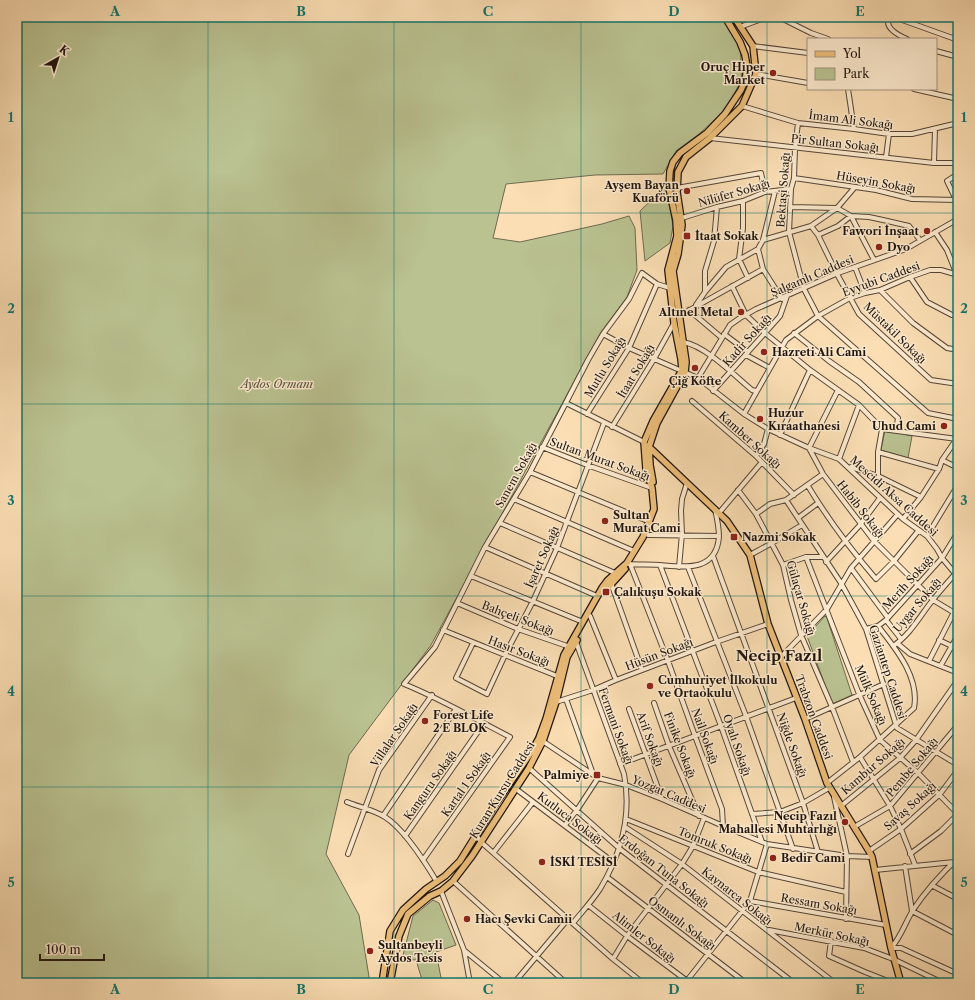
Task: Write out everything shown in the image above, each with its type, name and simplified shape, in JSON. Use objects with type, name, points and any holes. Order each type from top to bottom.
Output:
[{"type":"main road","points":[[684,371],[686,362],[673,272],[682,233],[669,188],[670,171],[673,162],[680,153],[696,142],[725,114],[741,90],[745,81],[745,55],[740,42],[725,17]]},
{"type":"main road","points":[[684,371],[674,323],[668,270],[677,236],[679,219],[677,188],[678,172],[686,157],[710,138],[742,106],[756,74],[753,46],[734,17]]},
{"type":"main road","name":"Kuran Kursu Caddesi","points":[[390,983],[399,936],[408,914],[430,896],[438,892],[452,881],[481,842],[529,768],[556,702],[567,657],[583,622],[597,596],[608,580],[628,564],[650,522],[654,509],[652,488],[646,470],[644,442],[653,421],[684,371]]},
{"type":"main road","name":"Kuran Kursu Caddesi","points":[[382,983],[390,931],[403,910],[426,889],[446,876],[460,861],[496,803],[541,740],[557,676],[564,655],[576,642],[604,590],[628,564],[648,535],[657,510],[657,500],[650,464],[649,447],[657,423],[684,371]]},
{"type":"main road","name":"Trabzon Caddesi","points":[[644,442],[727,521],[740,538],[750,555],[768,624],[805,719],[828,786],[870,851],[876,870],[893,959],[901,983]]},
{"type":"main road","points":[[446,876],[450,877],[452,881]]},
{"type":"main road","points":[[435,883],[431,888],[433,893],[438,892]]},
{"type":"street","points":[[740,27],[766,17]]},
{"type":"street","points":[[779,17],[811,33],[825,38]]},
{"type":"street","points":[[889,17],[887,21],[888,26],[897,35],[904,38]]},
{"type":"street","points":[[894,17],[958,40]]},
{"type":"street","points":[[753,46],[807,54]]},
{"type":"street","points":[[937,51],[958,57]]},
{"type":"street","points":[[756,74],[807,83]]},
{"type":"street","points":[[847,90],[854,128]]},
{"type":"street","points":[[918,90],[958,99]]},
{"type":"street","name":"İmam Ali Sokağı","points":[[742,106],[798,122],[854,128],[889,134],[912,134],[958,123]]},
{"type":"street","name":"Bektaşi Sokağı","points":[[798,122],[794,178],[791,189],[789,232],[804,289],[818,316],[928,413],[958,419]]},
{"type":"street","points":[[934,163],[935,129]]},
{"type":"street","points":[[886,157],[889,134]]},
{"type":"street","name":"Pir Sultan Sokağı","points":[[710,138],[934,163],[958,163]]},
{"type":"street","points":[[677,188],[761,174],[764,192]]},
{"type":"street","name":"Hüseyin Sokağı","points":[[794,178],[876,190],[912,199],[957,202],[947,181],[958,174]]},
{"type":"street","points":[[763,240],[811,226],[837,208],[856,187]]},
{"type":"street","name":"Nilüfer Sokağı","points":[[679,219],[717,207],[743,201],[764,192],[791,189]]},
{"type":"street","points":[[696,306],[705,292],[726,267],[758,249],[763,240],[775,191]]},
{"type":"street","points":[[743,201],[743,228],[739,259],[748,278]]},
{"type":"street","points":[[705,292],[704,271],[714,241],[717,207]]},
{"type":"street","points":[[790,207],[837,208],[851,216],[869,217],[908,226],[920,240]]},
{"type":"street","points":[[818,235],[838,226],[851,216]]},
{"type":"street","points":[[851,216],[874,260]]},
{"type":"street","name":"Şalgamlı Caddesi","points":[[698,378],[730,325],[746,315],[756,309],[837,274],[906,249],[958,220]]},
{"type":"street","name":"Müstakil Sokağı","points":[[811,226],[818,235],[859,314],[931,380],[958,384]]},
{"type":"street","points":[[935,232],[947,250],[957,275]]},
{"type":"street","points":[[758,249],[763,269],[782,299]]},
{"type":"street","points":[[855,267],[865,293]]},
{"type":"street","points":[[679,316],[763,269]]},
{"type":"street","name":"Eyyubi Caddesi","points":[[744,414],[786,340],[818,316],[850,298],[880,290],[930,270],[941,270],[957,275]]},
{"type":"street","name":"Sanem Sokağı","points":[[404,684],[435,646],[485,547],[530,472],[603,334],[629,299],[642,273],[657,284]]},
{"type":"street","points":[[910,277],[927,302],[952,315],[958,316]]},
{"type":"street","points":[[657,284],[670,288]]},
{"type":"street","name":"Mutlu Sokağı","points":[[586,414],[629,348],[657,284]]},
{"type":"street","points":[[732,286],[746,315],[765,334],[810,370],[859,405],[882,429],[958,438],[942,460],[939,469],[920,497],[903,519]]},
{"type":"street","points":[[880,290],[913,323],[947,348],[958,350]]},
{"type":"street","name":"Kadir Sokağı","points":[[713,391],[780,316],[788,296]]},
{"type":"street","points":[[689,310],[747,354],[770,368]]},
{"type":"street","name":"İtaat Sokağı","points":[[612,427],[654,359],[674,323]]},
{"type":"street","points":[[794,333],[829,361],[859,382],[893,412],[898,418],[896,431]]},
{"type":"street","name":"Mescidi Aksa Caddesi","points":[[603,334],[629,348],[698,378],[744,414],[768,429],[809,448],[840,459],[903,519],[927,536],[956,576]]},
{"type":"street","points":[[683,342],[695,346],[711,356],[752,390],[756,391]]},
{"type":"street","points":[[780,434],[810,370]]},
{"type":"street","points":[[809,448],[838,390]]},
{"type":"street","name":"Kamber Sokağı","points":[[692,401],[756,456],[794,494]]},
{"type":"street","points":[[566,403],[644,442]]},
{"type":"street","points":[[840,459],[859,405]]},
{"type":"street","name":"İşaret Sokağı","points":[[487,694],[533,601],[567,523],[587,465],[604,423]]},
{"type":"street","points":[[756,456],[764,444],[768,429]]},
{"type":"street","points":[[878,476],[878,452],[882,429]]},
{"type":"street","name":"Sultan Murat Sokağı","points":[[542,447],[652,488]]},
{"type":"street","name":"Habib Sokağı","points":[[809,448],[823,474],[860,525],[874,541],[933,600],[958,616]]},
{"type":"street","points":[[878,452],[939,469]]},
{"type":"street","points":[[942,460],[958,468]]},
{"type":"street","points":[[628,564],[688,567],[703,564],[713,556],[718,544],[719,536],[717,511],[738,490],[762,462]]},
{"type":"street","points":[[849,467],[878,476],[920,497]]},
{"type":"street","points":[[530,472],[650,522]]},
{"type":"street","points":[[756,514],[770,504],[786,500],[823,474]]},
{"type":"street","points":[[680,567],[682,499],[687,483]]},
{"type":"street","points":[[927,536],[958,484]]},
{"type":"street","points":[[808,486],[818,503],[858,559],[876,579],[894,562],[919,530]]},
{"type":"street","name":"Gülaçar Sokağı","points":[[738,490],[756,514],[783,565],[801,635],[832,707],[853,762]]},
{"type":"street","points":[[826,562],[860,525],[880,498]]},
{"type":"street","points":[[514,499],[634,551]]},
{"type":"street","name":"Gaziantep Caddesi","points":[[786,500],[841,583],[866,629],[897,728],[958,765]]},
{"type":"street","points":[[798,518],[818,503]]},
{"type":"street","points":[[781,657],[827,609],[851,568],[898,514]]},
{"type":"street","points":[[500,523],[615,573]]},
{"type":"street","points":[[750,555],[802,524]]},
{"type":"street","name":"Merih Sokağı","points":[[866,629],[878,626],[887,619],[942,558],[958,532]]},
{"type":"street","points":[[648,535],[682,534],[719,536]]},
{"type":"street","points":[[485,547],[597,596]]},
{"type":"street","name":"Niğde Sokağı","points":[[713,556],[803,803],[818,852]]},
{"type":"street","points":[[783,565],[806,557],[823,557]]},
{"type":"street","name":"Mülk Sokağı","points":[[806,557],[859,694],[880,740],[940,794],[958,814]]},
{"type":"street","name":"Nail Sokağı","points":[[628,564],[668,661],[722,809],[723,826]]},
{"type":"street","name":"Oyalı Sokağı","points":[[660,565],[721,726],[762,842]]},
{"type":"street","points":[[688,567],[746,716],[793,849]]},
{"type":"street","points":[[851,568],[901,639]]},
{"type":"street","points":[[471,576],[583,622]]},
{"type":"street","name":"Uygar Sokağı","points":[[895,644],[915,624],[933,600],[956,576]]},
{"type":"street","points":[[611,583],[642,670]]},
{"type":"street","name":"Bahçeli Sokağı","points":[[457,603],[518,629],[571,647]]},
{"type":"street","points":[[929,660],[958,604]]},
{"type":"street","points":[[590,616],[616,680]]},
{"type":"street","name":"Hüsün Sokağı","points":[[556,702],[593,690],[716,642],[768,624]]},
{"type":"street","points":[[878,626],[895,644],[910,654],[958,672]]},
{"type":"street","name":"Hasır Sokağı","points":[[443,630],[557,676]]},
{"type":"street","points":[[941,665],[958,636]]},
{"type":"street","points":[[939,640],[958,649]]},
{"type":"street","name":"Fermani Sokağı","points":[[573,923],[588,905],[607,877],[620,849],[626,819],[626,785],[620,764],[576,642]]},
{"type":"street","name":"Hasır Sokağı","points":[[473,643],[456,678],[487,694]]},
{"type":"street","points":[[752,814],[780,812],[803,803],[828,786],[914,708],[915,702],[910,675],[895,644]]},
{"type":"street","name":"Kambur Sokağı","points":[[841,806],[874,781],[900,758],[916,740],[958,680]]},
{"type":"street","name":"Kartal 1 Sokağı","points":[[404,684],[432,695],[484,724],[510,736],[423,860]]},
{"type":"street","points":[[805,719],[884,684]]},
{"type":"street","name":"Villalar Sokağı","points":[[348,854],[380,770],[432,695]]},
{"type":"street","points":[[620,764],[796,698]]},
{"type":"street","points":[[566,699],[593,774]]},
{"type":"street","name":"Finike Sokağı","points":[[654,703],[669,746],[701,817]]},
{"type":"street","points":[[383,816],[456,709]]},
{"type":"street","name":"Arif Sokağı","points":[[629,709],[662,799]]},
{"type":"street","name":"Kanguru Sokağı","points":[[405,836],[484,724]]},
{"type":"street","name":"Pembe Sokağı","points":[[854,827],[890,806],[958,725]]},
{"type":"street","name":"Yozgat Caddesi","points":[[541,740],[598,778],[626,785],[662,799],[767,844],[847,856],[872,857]]},
{"type":"street","points":[[860,757],[890,806],[915,865]]},
{"type":"street","name":"Erdoğan Tuna Sokağı","points":[[529,768],[620,849],[794,983]]},
{"type":"street","name":"Savaş Sokağı","points":[[870,851],[901,829],[940,794],[958,770]]},
{"type":"street","points":[[564,825],[577,810],[598,778]]},
{"type":"street","name":"Kutluca Sokağı","points":[[516,789],[613,862]]},
{"type":"street","points":[[834,795],[847,856],[846,919]]},
{"type":"street","points":[[347,802],[383,816],[392,822],[405,836],[423,860],[435,883]]},
{"type":"street","points":[[494,852],[533,802]]},
{"type":"street","points":[[910,854],[941,831],[958,814]]},
{"type":"street","points":[[613,959],[627,936],[682,864],[693,846],[701,817]]},
{"type":"street","name":"Tomruk Sokağı","points":[[626,819],[758,872],[846,892]]},
{"type":"street","name":"Kaynarca Sokağı","points":[[625,827],[682,864],[835,983]]},
{"type":"street","points":[[476,835],[481,842],[613,959],[643,983]]},
{"type":"street","points":[[687,982],[750,901],[767,844]]},
{"type":"street","points":[[891,948],[898,941],[912,911],[933,886],[956,863],[958,858]]},
{"type":"street","points":[[876,870],[915,865],[956,863]]},
{"type":"street","points":[[905,866],[912,911]]},
{"type":"street","name":"Osmanlı Sokağı","points":[[607,877],[746,983]]},
{"type":"street","points":[[452,881],[566,983]]},
{"type":"street","points":[[933,886],[958,899]]},
{"type":"street","points":[[438,892],[464,950],[470,983]]},
{"type":"street","name":"Ressam Sokağı","points":[[750,901],[886,925]]},
{"type":"street","name":"Alimler Sokağı","points":[[588,905],[687,982]]},
{"type":"street","points":[[912,911],[958,935]]},
{"type":"street","points":[[514,983],[568,919]]},
{"type":"street","name":"Merkür Sokağı","points":[[766,929],[864,948],[893,959],[944,983]]},
{"type":"street","points":[[831,941],[830,956],[893,983]]},
{"type":"street","points":[[891,948],[901,948],[958,974]]},
{"type":"street","points":[[464,950],[504,983]]},
{"type":"green space","name":"Aydos Ormanı","points":[[17,17],[726,17],[740,45],[742,79],[726,109],[699,134],[676,151],[663,174],[595,175],[506,184],[493,238],[520,242],[602,224],[629,216],[635,228],[637,270],[627,297],[601,332],[431,645],[349,755],[326,854],[359,915],[370,983],[17,983]]},
{"type":"green space","points":[[666,186],[673,226],[670,243],[645,261],[640,211]]},
{"type":"green space","points":[[885,430],[912,436],[908,458],[881,450]]},
{"type":"green space","points":[[825,616],[827,618],[852,695],[832,704],[807,636]]},
{"type":"green space","points":[[433,900],[439,903],[456,945],[436,952],[442,983],[423,983],[416,960],[402,959],[413,916]]},
{"type":"place","name":"Oruç Hiper Market","points":[[773,73]]},
{"type":"place","name":"Ayşem Bayan Kuaförü","points":[[687,191]]},
{"type":"place","name":"Fawori İnşaat","points":[[927,231]]},
{"type":"place","name":"İtaat Sokak","points":[[687,236]]},
{"type":"place","name":"Dyo","points":[[879,247]]},
{"type":"place","name":"Altınel Metal","points":[[741,312]]},
{"type":"place","name":"Hazreti Ali Cami","points":[[764,352]]},
{"type":"place","name":"Çiğ Köfte","points":[[695,368]]},
{"type":"place","name":"Huzur Kıraathanesi","points":[[760,419]]},
{"type":"place","name":"Uhud Cami","points":[[944,426]]},
{"type":"place","name":"Sultan Murat Cami","points":[[605,521]]},
{"type":"place","name":"Nazmi Sokak","points":[[734,537]]},
{"type":"place","name":"Çalıkuşu Sokak","points":[[606,592]]},
{"type":"place","name":"Cumhuriyet İlkokulu ve Ortaokulu","points":[[650,686]]},
{"type":"place","name":"Forest Life 2 E BLOK","points":[[425,721]]},
{"type":"place","name":"Palmiye","points":[[597,775]]},
{"type":"place","name":"Necip Fazıl Mahallesi Muhtarlığı","points":[[845,822]]},
{"type":"place","name":"Bedir Cami","points":[[773,858]]},
{"type":"place","name":"İSKİ TESİSİ","points":[[542,862]]},
{"type":"place","name":"Hacı Şevki Camii","points":[[467,919]]},
{"type":"place","name":"Sultanbeyli Aydos Tesis","points":[[370,951]]},
{"type":"district","name":"Necip Fazıl","points":[[779,656]]}]
